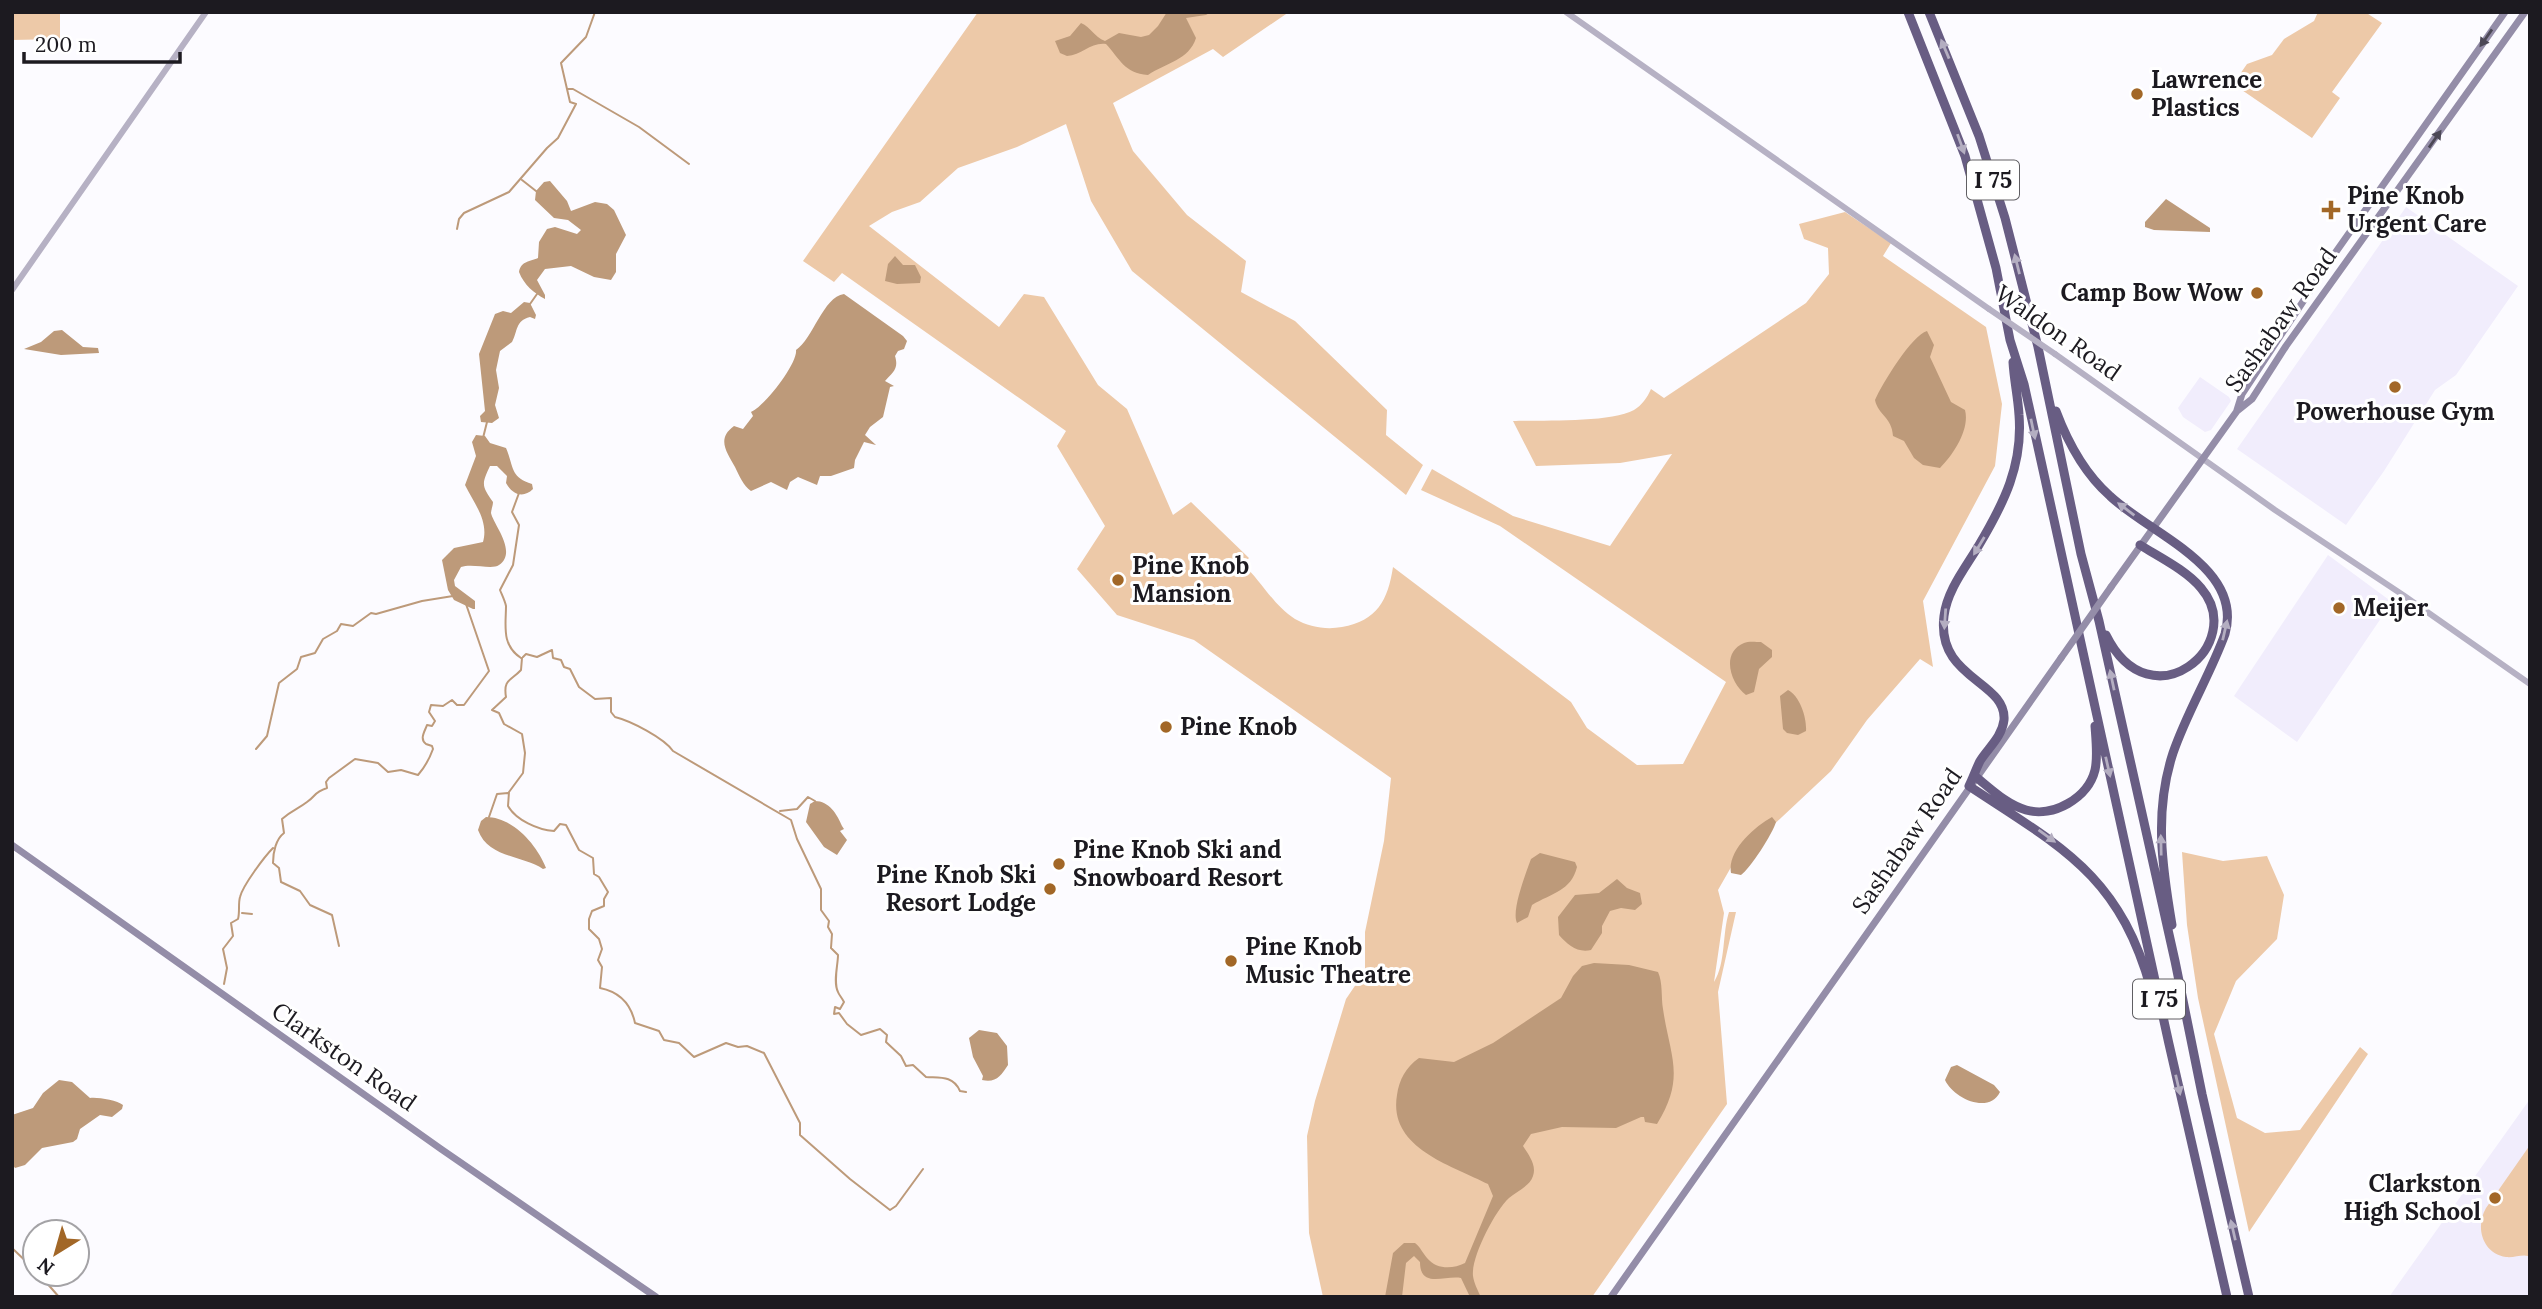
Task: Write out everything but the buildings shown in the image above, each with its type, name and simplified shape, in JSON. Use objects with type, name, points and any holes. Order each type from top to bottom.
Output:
[{"type":"highway","name":"I 75","points":[[1908,12],[1965,156],[1996,268],[2010,340],[2024,384],[2227,1297]]},
{"type":"highway","name":"I 75","points":[[1929,12],[1979,136],[2005,218],[2039,354],[2081,554],[2099,621],[2249,1297]]},
{"type":"highway","points":[[2010,340],[2020,433],[2014,477],[1996,517],[1952,590],[1944,617],[1945,640],[1953,658],[1964,671],[1995,696],[2003,712],[2001,730],[1980,762],[1969,786],[2061,847],[2108,894],[2135,941],[2169,1044]]},
{"type":"highway","points":[[2039,354],[2054,405],[2072,449],[2093,478],[2109,496],[2209,570],[2220,586],[2227,610],[2227,626],[2222,641],[2176,746],[2163,796],[2161,857],[2175,945],[2175,961]]},
{"type":"highway","points":[[2099,621],[2118,656],[2130,667],[2145,674],[2163,676],[2181,671],[2201,656],[2209,643],[2213,618],[2205,593],[2193,580],[2140,545]]},
{"type":"highway","points":[[1976,777],[2008,802],[2028,810],[2054,809],[2068,803],[2088,785],[2095,770],[2094,700]]},
{"type":"main road","name":"Sashabaw Road","points":[[2237,411],[2242,394],[2304,299],[2505,12]]},
{"type":"main road","name":"Sashabaw Road","points":[[1611,1297],[2152,528],[2237,411],[2252,399],[2525,12]]},
{"type":"main road","points":[[2411,145],[2409,158],[2418,162]]},
{"type":"main road","points":[[2379,190],[2387,197],[2387,207]]},
{"type":"main road","points":[[2304,299],[2308,308],[2314,308]]},
{"type":"main road","points":[[2256,372],[2266,378]]},
{"type":"main road","name":"Clarkston Road","points":[[12,845],[454,1158],[656,1297]]},
{"type":"street","points":[[12,290],[206,12]]},
{"type":"street","name":"Waldon Road","points":[[1566,12],[2530,684]]},
{"type":"shaded area","points":[[12,12],[60,12],[60,39],[12,40]]},
{"type":"shaded area","points":[[978,12],[1289,12],[1223,57],[1213,49],[1113,103],[1133,151],[1187,215],[1246,261],[1241,292],[1295,321],[1387,410],[1386,435],[1423,465],[1406,495],[1132,271],[1091,201],[1066,124],[1017,147],[958,168],[920,202],[892,212],[869,226],[999,327],[1024,294],[1044,297],[1098,385],[1127,409],[1173,515],[1191,502],[1249,558],[1243,564],[1287,614],[1300,622],[1324,628],[1342,627],[1364,620],[1384,599],[1393,567],[1571,702],[1587,728],[1637,765],[1683,764],[1726,682],[1500,526],[1421,490],[1432,469],[1513,516],[1610,546],[1672,454],[1620,463],[1536,466],[1513,421],[1593,419],[1623,414],[1639,406],[1651,389],[1664,398],[1806,303],[1829,274],[1828,248],[1804,239],[1799,224],[1845,212],[1891,243],[1883,256],[1986,327],[2002,404],[1995,466],[1923,601],[1933,667],[1920,659],[1867,720],[1831,771],[1734,862],[1718,890],[1724,913],[1714,982],[1722,957],[1729,912],[1736,912],[1718,992],[1727,1104],[1592,1297],[1323,1297],[1309,1233],[1307,1136],[1346,999],[1365,971],[1365,932],[1384,841],[1391,778],[1194,640],[1117,615],[1077,569],[1105,526],[1057,446],[1066,431],[842,273],[834,282],[803,261]]},
{"type":"shaded area","points":[[1167,12],[1211,12],[1186,18],[1196,38],[1193,45],[1182,56],[1148,75],[1128,68],[1106,44],[1067,56],[1060,53],[1055,41],[1070,36],[1081,23],[1105,41],[1119,33],[1141,37],[1149,35]]},
{"type":"shaded area","points":[[2318,12],[2365,12],[2382,23],[2332,92],[2340,98],[2312,138],[2233,84],[2247,64],[2272,55],[2284,39],[2314,21]]},
{"type":"shaded area","points":[[550,181],[567,201],[571,211],[595,202],[607,204],[614,210],[626,235],[616,254],[616,272],[611,280],[594,277],[571,266],[545,269],[537,280],[545,299],[527,285],[521,277],[520,268],[526,262],[538,258],[539,242],[547,229],[555,227],[577,234],[581,230],[568,220],[554,218],[535,200],[536,191],[544,182]]},
{"type":"shaded area","points":[[2166,199],[2210,228],[2210,232],[2154,230],[2145,227],[2145,222]]},
{"type":"shaded area","points":[[2406,207],[2518,286],[2456,375],[2435,390],[2346,525],[2237,449]]},
{"type":"shaded area","points":[[895,256],[903,265],[915,265],[921,277],[920,283],[897,284],[885,281],[888,264]]},
{"type":"shaded area","points":[[844,294],[907,341],[904,349],[898,351],[895,356],[896,367],[885,381],[894,386],[890,387],[883,417],[870,427],[865,435],[876,445],[864,442],[854,468],[831,476],[820,476],[817,485],[798,477],[790,482],[787,490],[771,482],[751,491],[726,451],[725,436],[734,426],[743,429],[753,416],[751,412],[764,402],[786,374],[796,350],[808,337],[824,310],[830,302]]},
{"type":"shaded area","points":[[524,302],[530,303],[536,315],[535,319],[530,317],[522,321],[512,342],[500,351],[496,370],[499,388],[495,405],[499,418],[492,423],[481,422],[480,416],[485,411],[479,354],[495,314],[503,311],[511,313]]},
{"type":"shaded area","points":[[62,330],[83,347],[98,348],[99,353],[61,355],[24,349],[41,342],[54,331]]},
{"type":"shaded area","points":[[1927,331],[1934,345],[1930,357],[1951,402],[1965,410],[1966,417],[1960,441],[1940,468],[1923,465],[1914,458],[1904,441],[1893,436],[1890,424],[1875,400],[1906,350]]},
{"type":"shaded area","points":[[2200,377],[2231,401],[2211,430],[2205,432],[2183,417],[2178,408]]},
{"type":"shaded area","points":[[476,435],[485,436],[490,443],[506,448],[516,475],[532,484],[533,489],[525,494],[511,490],[506,483],[507,476],[497,466],[490,466],[484,485],[493,502],[491,513],[503,538],[506,553],[496,566],[461,567],[454,580],[455,586],[475,601],[473,609],[454,600],[448,590],[442,560],[454,548],[483,542],[482,519],[465,485],[476,456],[472,442]]},
{"type":"shaded area","points":[[2328,555],[2392,602],[2297,742],[2234,696]]},
{"type":"shaded area","points":[[1761,642],[1772,650],[1772,657],[1759,669],[1754,692],[1746,695],[1732,676],[1730,661],[1732,654],[1744,643]]},
{"type":"shaded area","points":[[1788,690],[1799,702],[1805,720],[1806,731],[1798,735],[1787,733],[1783,729],[1780,696]]},
{"type":"shaded area","points":[[815,801],[832,809],[844,829],[840,831],[847,840],[837,855],[824,847],[806,822],[810,804]]},
{"type":"shaded area","points":[[486,817],[506,822],[523,834],[537,850],[546,868],[506,855],[489,846],[478,830],[481,821]]},
{"type":"shaded area","points":[[1772,817],[1776,822],[1774,827],[1755,858],[1741,875],[1731,873],[1737,848],[1750,833]]},
{"type":"shaded area","points":[[2182,852],[2223,861],[2267,856],[2284,895],[2277,939],[2236,981],[2214,1034],[2237,1118],[2265,1133],[2300,1130],[2360,1047],[2368,1054],[2249,1232],[2198,998],[2187,925]]},
{"type":"shaded area","points":[[1540,853],[1575,862],[1577,867],[1565,886],[1532,905],[1528,917],[1517,923],[1517,901],[1523,882],[1531,859]]},
{"type":"shaded area","points":[[1617,879],[1627,888],[1640,893],[1642,904],[1635,910],[1621,908],[1610,911],[1602,926],[1602,933],[1591,950],[1581,950],[1569,945],[1559,935],[1558,917],[1575,895],[1599,893]]},
{"type":"shaded area","points":[[1594,963],[1629,965],[1658,972],[1674,1067],[1671,1093],[1657,1124],[1645,1122],[1644,1117],[1641,1117],[1616,1128],[1562,1127],[1531,1134],[1523,1146],[1533,1164],[1531,1180],[1503,1204],[1485,1235],[1476,1258],[1473,1276],[1481,1297],[1470,1297],[1461,1278],[1434,1279],[1424,1275],[1420,1262],[1414,1256],[1406,1263],[1402,1297],[1385,1297],[1393,1253],[1404,1243],[1415,1243],[1435,1265],[1450,1267],[1465,1263],[1493,1196],[1488,1184],[1425,1152],[1402,1129],[1397,1113],[1397,1095],[1404,1074],[1419,1058],[1454,1062],[1493,1043],[1561,998],[1582,966]]},
{"type":"shaded area","points":[[979,1030],[997,1033],[1007,1046],[1008,1065],[995,1079],[982,1080],[983,1076],[973,1057],[969,1038]]},
{"type":"shaded area","points":[[1957,1065],[1994,1085],[2000,1092],[1995,1099],[1980,1103],[1955,1093],[1945,1080],[1951,1067]]},
{"type":"shaded area","points":[[59,1080],[72,1082],[90,1098],[120,1103],[123,1105],[122,1109],[112,1117],[100,1115],[80,1129],[73,1142],[42,1148],[25,1165],[15,1168],[12,1164],[12,1115],[33,1108],[43,1093]]},
{"type":"shaded area","name":"Clarkston High School","points":[[2530,1099],[2530,1297],[2389,1297]]},
{"type":"shaded area","points":[[2530,1145],[2530,1254],[2506,1257],[2498,1255],[2486,1245],[2483,1238],[2483,1215]]},
{"type":"waterway","points":[[457,229],[459,219],[464,213],[509,192],[558,138],[576,104],[570,102],[561,63],[586,37],[595,12]]},
{"type":"waterway","points":[[568,89],[573,89],[639,127],[689,164]]},
{"type":"waterway","points":[[522,180],[536,191]]},
{"type":"waterway","points":[[530,304],[537,294]]},
{"type":"waterway","points":[[483,438],[487,422]]},
{"type":"waterway","points":[[519,493],[512,512],[519,525],[513,565],[500,590],[506,606],[507,641],[521,658]]},
{"type":"waterway","points":[[256,749],[267,736],[279,683],[297,669],[301,657],[315,653],[323,639],[337,631],[341,624],[353,626],[371,613],[453,596]]},
{"type":"waterway","points":[[339,946],[332,915],[310,905],[300,891],[281,882],[279,868],[273,863],[276,846],[284,833],[282,819],[327,788],[326,782],[329,778],[355,759],[378,763],[388,772],[401,770],[418,775],[433,749],[424,742],[423,737],[427,725],[432,726],[435,721],[429,712],[431,705],[443,706],[452,700],[457,705],[464,705],[489,671],[466,604]]},
{"type":"waterway","points":[[523,657],[526,654],[537,657],[552,650],[553,658],[561,660],[564,667],[570,669],[579,687],[595,699],[611,698],[611,712],[615,717],[647,731],[673,751],[791,820],[821,889],[821,910],[829,921],[831,948],[838,955],[836,983],[844,1002],[840,1009],[835,1007],[834,1014],[839,1013],[847,1024],[861,1035],[880,1029],[887,1035],[886,1042],[901,1056],[906,1066],[913,1065],[926,1077],[950,1080],[960,1091],[966,1092]]},
{"type":"waterway","points":[[522,658],[521,670],[507,683],[506,697],[492,710],[499,713],[504,724],[522,734],[525,753],[523,773],[509,792],[508,806],[522,820],[541,829],[554,831],[560,824],[566,825],[579,850],[593,858],[594,874],[599,877],[608,892],[604,906],[592,911],[589,919],[589,929],[599,939],[602,949],[598,960],[602,967],[600,988],[613,992],[624,1000],[635,1023],[659,1031],[664,1040],[679,1043],[694,1057],[726,1043],[738,1047],[747,1046],[764,1053],[800,1123],[800,1135],[890,1210],[896,1206],[923,1169]]},
{"type":"waterway","points":[[489,817],[497,794],[508,793]]},
{"type":"waterway","points":[[780,811],[797,809],[808,797],[815,801]]},
{"type":"waterway","points":[[224,984],[227,968],[223,949],[233,936],[231,923],[238,919],[240,897],[250,878],[273,848]]},
{"type":"waterway","points":[[242,913],[252,914]]},
{"type":"waterway","points":[[12,1248],[21,1257]]},
{"type":"waterway","points":[[51,1288],[59,1297]]},
{"type":"place","name":"Lawrence Plastics","points":[[2137,94]]},
{"type":"place","name":"Pine Knob Urgent Care","points":[[2331,210]]},
{"type":"place","name":"Camp Bow Wow","points":[[2257,293]]},
{"type":"place","name":"Powerhouse Gym","points":[[2395,387]]},
{"type":"place","name":"Pine Knob Mansion","points":[[1118,580]]},
{"type":"place","name":"Meijer","points":[[2339,608]]},
{"type":"place","name":"Pine Knob","points":[[1166,727]]},
{"type":"place","name":"Pine Knob Ski and Snowboard Resort","points":[[1059,864]]},
{"type":"place","name":"Pine Knob Ski Resort Lodge","points":[[1050,889]]},
{"type":"place","name":"Pine Knob Music Theatre","points":[[1231,961]]},
{"type":"place","name":"Clarkston High School","points":[[2495,1198]]}]
